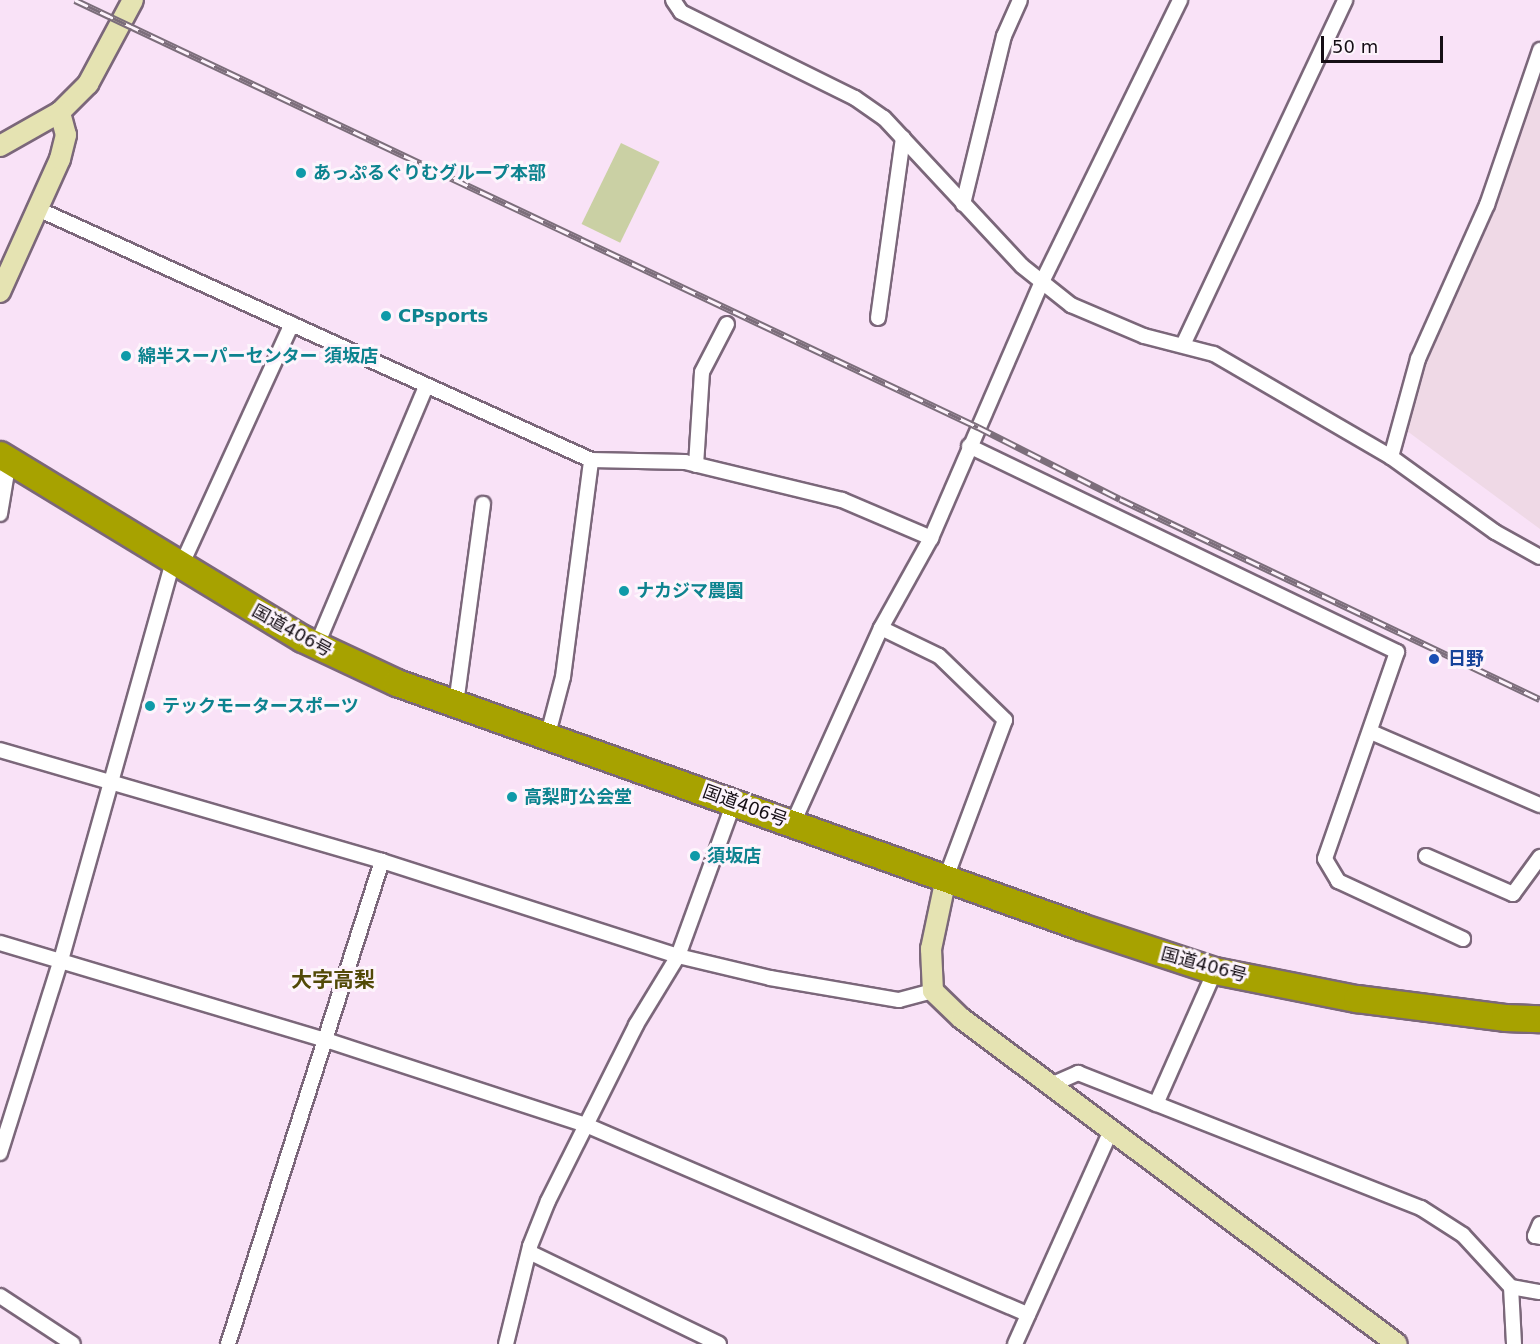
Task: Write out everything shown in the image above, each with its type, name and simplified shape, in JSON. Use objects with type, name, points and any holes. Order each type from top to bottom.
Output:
[{"type":"highway","name":"国道406号","points":[[4,457],[316,647],[396,683],[548,734],[946,878],[1215,971],[1357,999],[1505,1018],[1540,1019]]},
{"type":"street","points":[[0,146],[60,112],[88,84],[133,0]]},
{"type":"street","points":[[672,0],[681,12],[855,98],[884,118],[963,204],[1042,282],[1071,305],[1144,336],[1214,354],[1391,458],[1495,532],[1540,557]]},
{"type":"street","points":[[963,204],[1004,36],[1020,0]]},
{"type":"street","points":[[793,823],[882,628],[931,538],[1042,282],[1180,0]]},
{"type":"street","points":[[1183,345],[1346,0]]},
{"type":"street","points":[[1391,458],[1418,359],[1487,205],[1540,50]]},
{"type":"street","points":[[0,292],[40,210],[66,135],[60,112]]},
{"type":"street","points":[[878,318],[903,138]]},
{"type":"street","points":[[40,210],[591,460],[696,465],[842,500],[931,538]]},
{"type":"street","points":[[0,1153],[61,960],[177,564],[292,324]]},
{"type":"street","points":[[696,465],[702,372],[728,324]]},
{"type":"street","points":[[316,647],[426,387]]},
{"type":"street","points":[[969,446],[1397,652],[1325,859],[1338,881],[1463,939]]},
{"type":"street","points":[[0,514],[4,457]]},
{"type":"street","points":[[548,734],[563,677],[591,460]]},
{"type":"street","points":[[456,704],[483,504]]},
{"type":"street","points":[[882,628],[939,656],[1005,720],[946,878],[931,949],[933,991],[961,1018],[1397,1344]]},
{"type":"street","points":[[1371,732],[1540,805]]},
{"type":"street","points":[[0,750],[111,785],[382,861],[678,956],[770,978],[899,1000],[933,991]]},
{"type":"street","points":[[506,1344],[529,1252],[548,1201],[636,1025],[678,956],[734,802]]},
{"type":"street","points":[[1426,856],[1513,894],[1540,857]]},
{"type":"street","points":[[228,1344],[382,861]]},
{"type":"street","points":[[0,943],[326,1040],[586,1125],[1028,1314]]},
{"type":"street","points":[[1156,1104],[1215,971]]},
{"type":"street","points":[[1051,1085],[1078,1073],[1421,1208],[1463,1236],[1511,1287],[1540,1292]]},
{"type":"street","points":[[1015,1344],[1111,1130]]},
{"type":"street","points":[[1540,1224],[1534,1236],[1540,1237]]},
{"type":"street","points":[[529,1252],[719,1344]]},
{"type":"street","points":[[1511,1287],[1514,1344]]},
{"type":"street","points":[[0,1296],[73,1344]]},
{"type":"shaded area","points":[[1540,71],[1540,529],[1407,431],[1440,310],[1503,184]]},
{"type":"green space","points":[[621,143],[660,162],[620,243],[582,224]]},
{"type":"railway","points":[[75,0],[978,427],[1120,499],[1540,699]]},
{"type":"place","name":"あっぷるぐりむグループ本部","points":[[301,173]]},
{"type":"place","name":"CPsports","points":[[386,316]]},
{"type":"place","name":"綿半スーパーセンター 須坂店","points":[[126,356]]},
{"type":"place","name":"ナカジマ農園","points":[[624,591]]},
{"type":"place","name":"日野","points":[[1434,659]]},
{"type":"place","name":"テックモータースポーツ","points":[[150,706]]},
{"type":"place","name":"高梨町公会堂","points":[[512,797]]},
{"type":"place","name":"須坂店","points":[[695,856]]},
{"type":"district","name":"大字高梨","points":[[333,980]]}]
